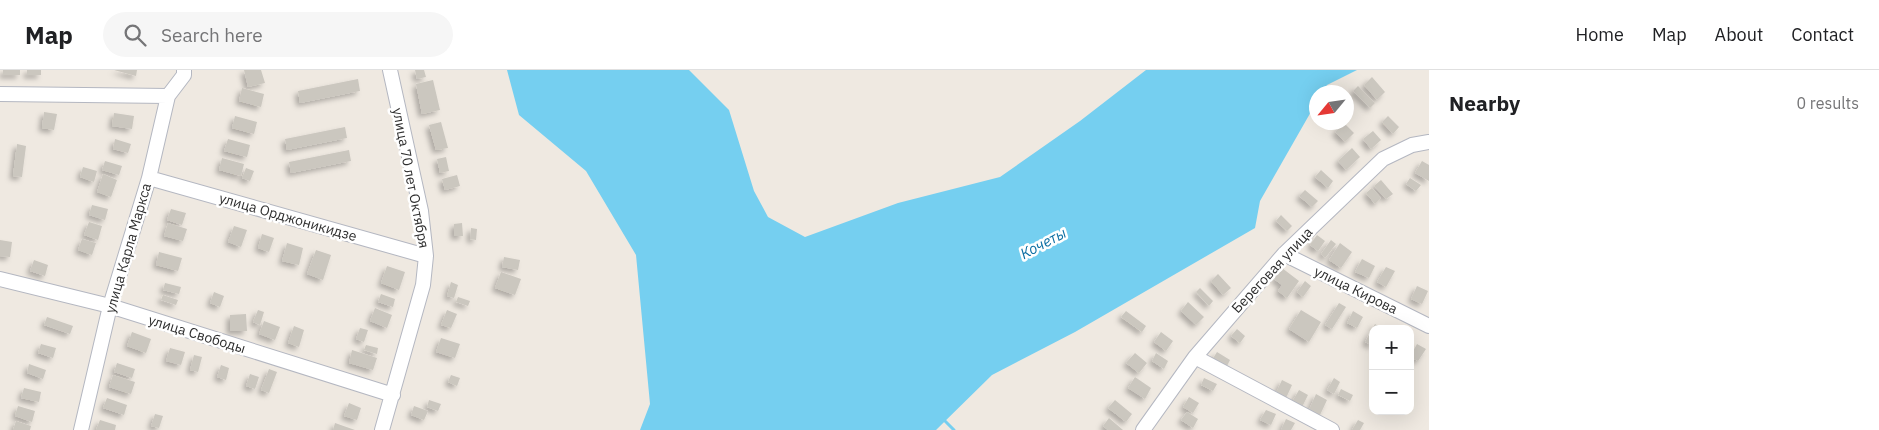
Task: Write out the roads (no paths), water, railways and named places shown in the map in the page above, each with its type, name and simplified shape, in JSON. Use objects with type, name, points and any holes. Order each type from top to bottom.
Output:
[{"type":"street","name":"улица Карла Маркса","points":[[81,430],[110,306],[149,178],[168,96],[184,75],[184,70]]},
{"type":"street","name":"улица 70 лет Октября","points":[[382,430],[423,286],[426,256],[421,211],[390,70]]},
{"type":"street","points":[[0,94],[168,96]]},
{"type":"street","name":"Береговая улица","points":[[1143,430],[1195,357],[1284,254],[1383,159],[1412,145],[1429,142]]},
{"type":"street","name":"улица Орджоникидзе","points":[[149,178],[426,256]]},
{"type":"street","name":"улица Кирова","points":[[1284,254],[1429,326]]},
{"type":"street","name":"улица Свободы","points":[[0,279],[110,306],[393,395]]},
{"type":"street","points":[[1195,357],[1332,430]]},
{"type":"water","name":"Кочеты","points":[[507,70],[689,70],[729,110],[754,191],[768,217],[805,237],[898,203],[1000,177],[1080,121],[1146,70],[1357,70],[1327,85],[1309,85],[1309,115],[1260,201],[1255,228],[1075,332],[992,375],[936,430],[640,430],[650,404],[636,255],[586,171],[519,115]]},
{"type":"waterway","points":[[943,419],[954,430]]}]
